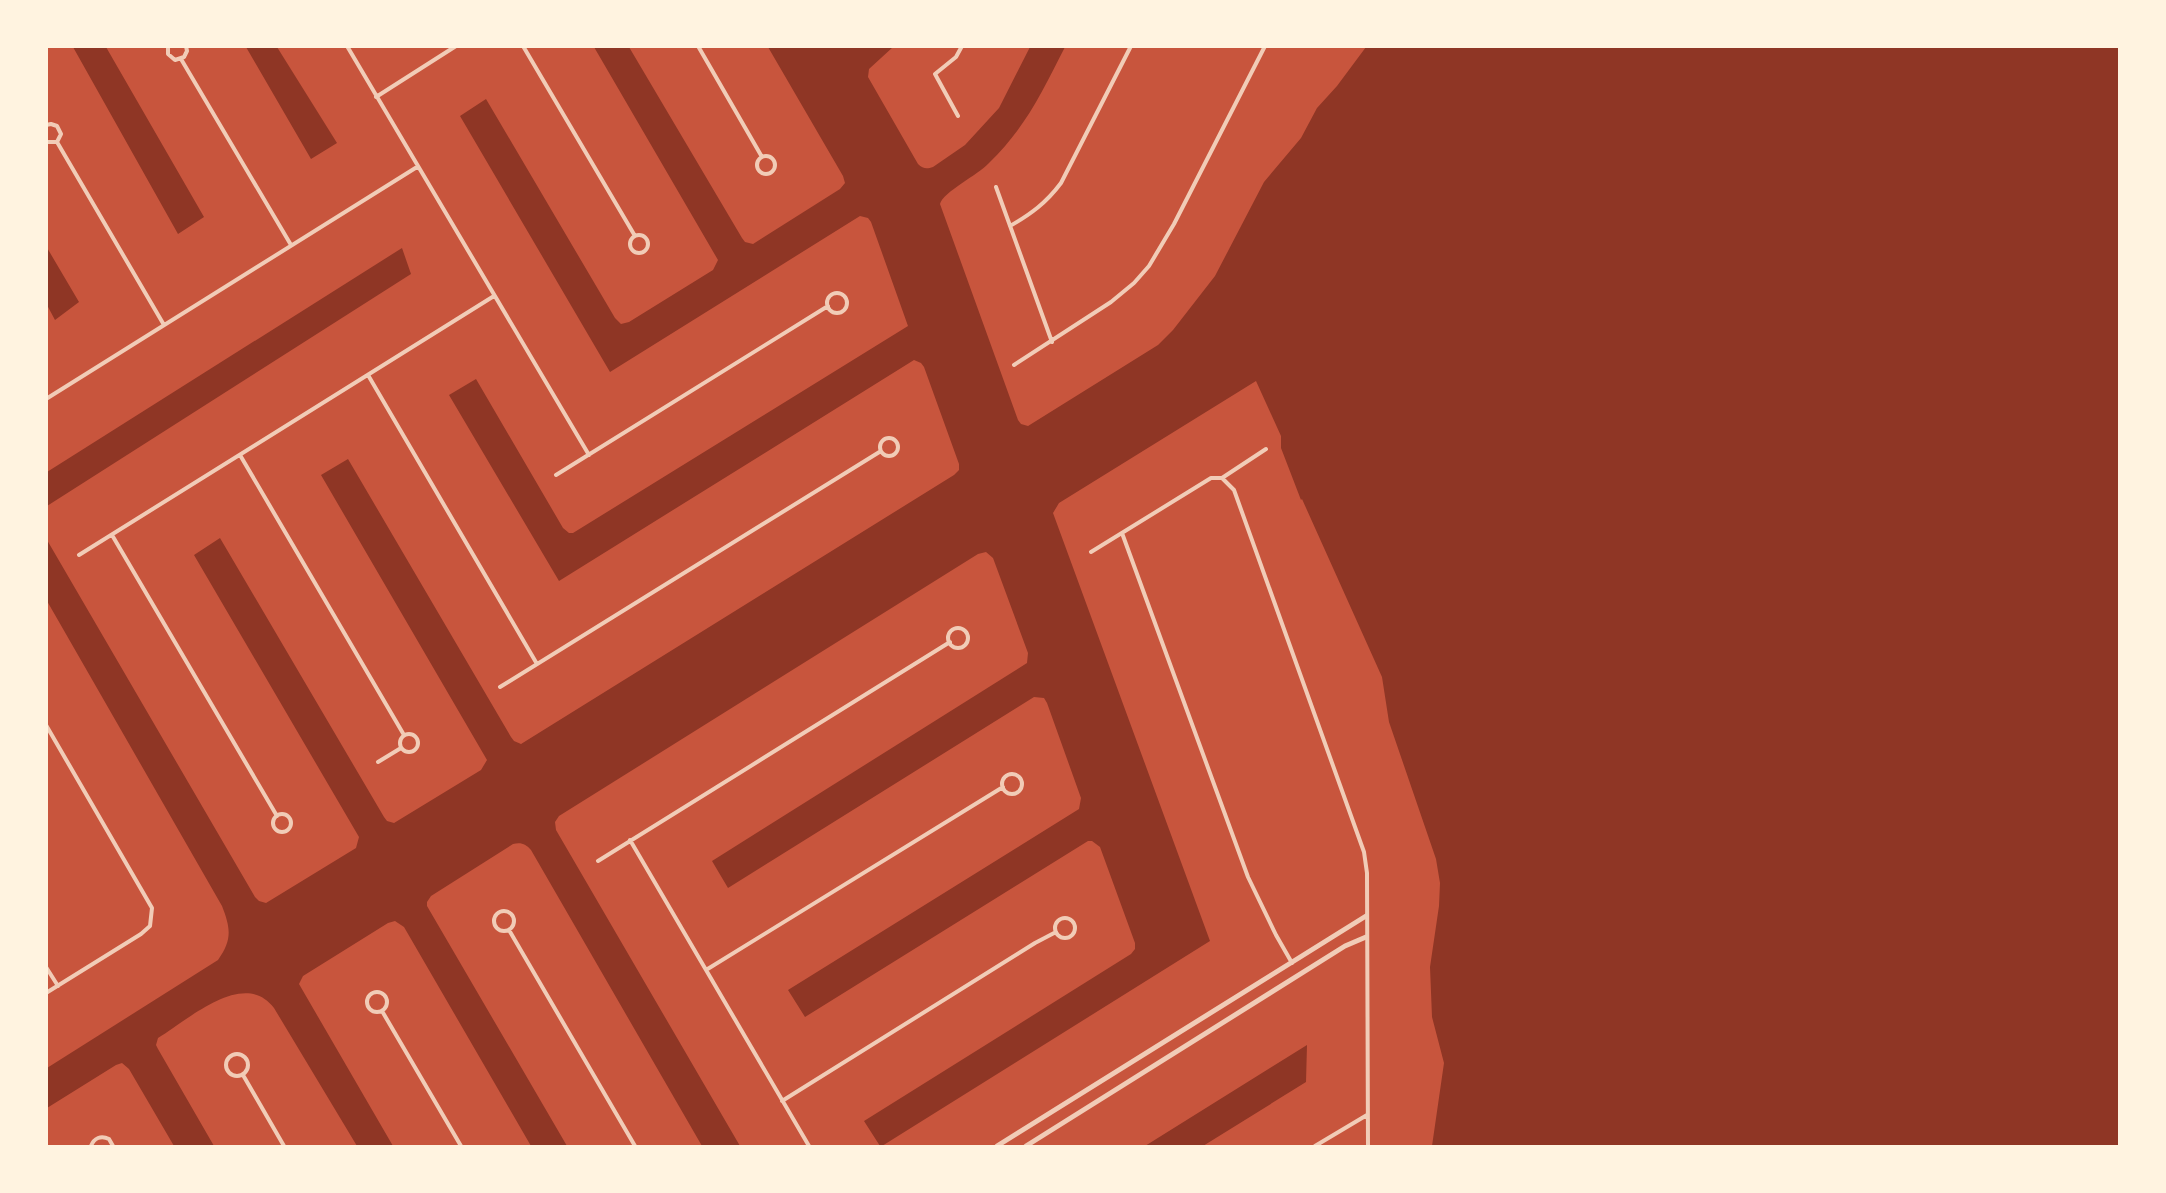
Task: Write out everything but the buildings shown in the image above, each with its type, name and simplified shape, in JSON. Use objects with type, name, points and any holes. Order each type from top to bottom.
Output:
[{"type":"street","points":[[168,46],[167,51],[175,60],[181,59],[186,54],[186,46]]},
{"type":"street","points":[[347,46],[589,454]]},
{"type":"street","points":[[376,97],[456,46]]},
{"type":"street","points":[[523,46],[635,236]]},
{"type":"street","points":[[698,46],[762,157]]},
{"type":"street","points":[[958,116],[936,74],[956,57],[962,46]]},
{"type":"street","points":[[1010,226],[1032,214],[1045,203],[1061,183],[1131,46]]},
{"type":"street","points":[[1014,365],[1111,302],[1134,283],[1149,266],[1174,224],[1265,46]]},
{"type":"street","points":[[181,59],[291,245]]},
{"type":"street","points":[[46,125],[55,124],[60,128],[61,134],[57,142]]},
{"type":"street","points":[[46,142],[57,142]]},
{"type":"street","points":[[57,142],[164,325]]},
{"type":"street","points":[[769,156],[775,162],[776,167],[771,173],[764,174],[758,170],[757,162],[762,157],[769,156]]},
{"type":"street","points":[[46,399],[417,167]]},
{"type":"street","points":[[996,188],[1052,342]]},
{"type":"street","points":[[635,236],[643,236],[646,240],[646,249],[641,252],[634,252],[630,246],[635,236]]},
{"type":"street","points":[[837,294],[844,296],[847,302],[846,308],[839,313],[834,312],[828,306],[828,299],[837,294]]},
{"type":"street","points":[[79,555],[494,296]]},
{"type":"street","points":[[556,475],[828,306]]},
{"type":"street","points":[[368,375],[537,664]]},
{"type":"street","points":[[886,438],[892,438],[897,443],[897,451],[893,455],[887,456],[881,451],[881,442],[886,438]]},
{"type":"street","points":[[1091,552],[1211,478],[1222,478],[1266,450]]},
{"type":"street","points":[[500,687],[881,451]]},
{"type":"street","points":[[240,455],[404,735]]},
{"type":"street","points":[[1222,478],[1234,490],[1364,852],[1367,873],[1368,1146]]},
{"type":"street","points":[[1122,533],[1248,877],[1292,963]]},
{"type":"street","points":[[112,535],[277,816]]},
{"type":"street","points":[[955,629],[962,629],[967,633],[967,642],[963,647],[954,647],[950,642],[949,636],[955,629]]},
{"type":"street","points":[[598,861],[950,642]]},
{"type":"street","points":[[46,725],[152,908],[150,926],[141,934],[46,993]]},
{"type":"street","points":[[404,735],[413,735],[418,740],[418,746],[411,752],[405,752],[401,748],[400,740],[404,735]]},
{"type":"street","points":[[378,762],[401,748]]},
{"type":"street","points":[[1010,774],[1016,775],[1021,780],[1021,786],[1015,793],[1009,794],[1002,788],[1002,781],[1010,774]]},
{"type":"street","points":[[706,970],[1002,788]]},
{"type":"street","points":[[282,814],[290,819],[291,825],[288,830],[283,832],[276,829],[274,821],[277,816],[282,814]]},
{"type":"street","points":[[630,840],[809,1146]]},
{"type":"street","points":[[500,912],[506,912],[513,918],[513,925],[509,930],[499,930],[495,926],[495,917],[500,912]]},
{"type":"street","points":[[997,1146],[1366,916]]},
{"type":"street","points":[[1066,918],[1074,925],[1074,934],[1069,938],[1062,938],[1056,932],[1056,925],[1060,920],[1066,918]]},
{"type":"street","points":[[509,930],[635,1146]]},
{"type":"street","points":[[782,1101],[1056,932]]},
{"type":"street","points":[[1026,1146],[1345,946],[1366,937]]},
{"type":"street","points":[[46,967],[58,986]]},
{"type":"street","points":[[372,992],[385,995],[387,1006],[382,1011],[372,1011],[368,1007],[368,997],[372,992]]},
{"type":"street","points":[[382,1011],[461,1146]]},
{"type":"street","points":[[239,1054],[246,1058],[248,1065],[243,1075],[232,1075],[227,1071],[226,1064],[232,1055],[239,1054]]},
{"type":"street","points":[[243,1075],[284,1146]]},
{"type":"street","points":[[1059,1108],[1067,1120]]},
{"type":"street","points":[[1315,1146],[1367,1115]]},
{"type":"street","points":[[91,1146],[95,1140],[102,1137],[109,1139],[113,1146]]},
{"type":"shaded area","points":[[73,47],[106,47],[204,217],[178,234]]},
{"type":"shaded area","points":[[246,47],[277,47],[337,143],[311,159]]},
{"type":"shaded area","points":[[594,47],[629,47],[742,238],[745,242],[753,244],[840,189],[845,183],[768,47],[893,47],[869,69],[868,77],[918,164],[927,168],[933,167],[965,145],[999,108],[1030,47],[1065,47],[1032,108],[1002,150],[977,173],[947,194],[940,204],[1018,420],[1021,424],[1028,426],[1158,345],[1173,330],[1215,276],[1264,182],[1301,138],[1317,108],[1337,86],[1366,47],[2119,47],[2119,1146],[1432,1146],[1444,1063],[1432,1017],[1430,967],[1439,906],[1440,883],[1436,859],[1389,722],[1382,677],[1301,500],[1281,448],[1281,436],[1256,381],[1059,503],[1053,513],[1210,941],[882,1146],[864,1121],[1131,954],[1135,949],[1135,943],[1100,847],[1088,841],[805,1017],[788,990],[1079,809],[1081,798],[1047,703],[1044,698],[1034,697],[728,888],[712,861],[1027,663],[1028,653],[993,558],[986,552],[978,554],[559,816],[555,822],[556,830],[740,1146],[702,1146],[531,850],[518,843],[431,896],[427,906],[567,1146],[531,1146],[404,927],[395,921],[388,923],[303,976],[299,984],[393,1146],[357,1146],[274,1008],[262,997],[247,993],[232,995],[200,1010],[158,1038],[156,1045],[214,1146],[174,1146],[129,1069],[122,1063],[47,1108],[47,1068],[218,960],[226,946],[229,934],[222,906],[47,601],[47,540],[255,897],[266,903],[356,848],[359,837],[194,555],[220,538],[384,817],[387,821],[394,823],[481,770],[487,760],[321,475],[348,459],[511,737],[521,744],[959,470],[959,464],[924,367],[914,360],[559,581],[449,395],[476,379],[563,528],[573,533],[908,326],[871,222],[868,218],[860,216],[610,372],[460,116],[486,99],[615,318],[621,324],[629,322],[713,270],[718,260]]},
{"type":"shaded area","points":[[46,246],[79,302],[55,320],[47,305]]},
{"type":"shaded area","points":[[402,248],[411,274],[47,506],[47,472]]},
{"type":"shaded area","points":[[1307,1045],[1306,1082],[1203,1146],[1145,1146]]}]
